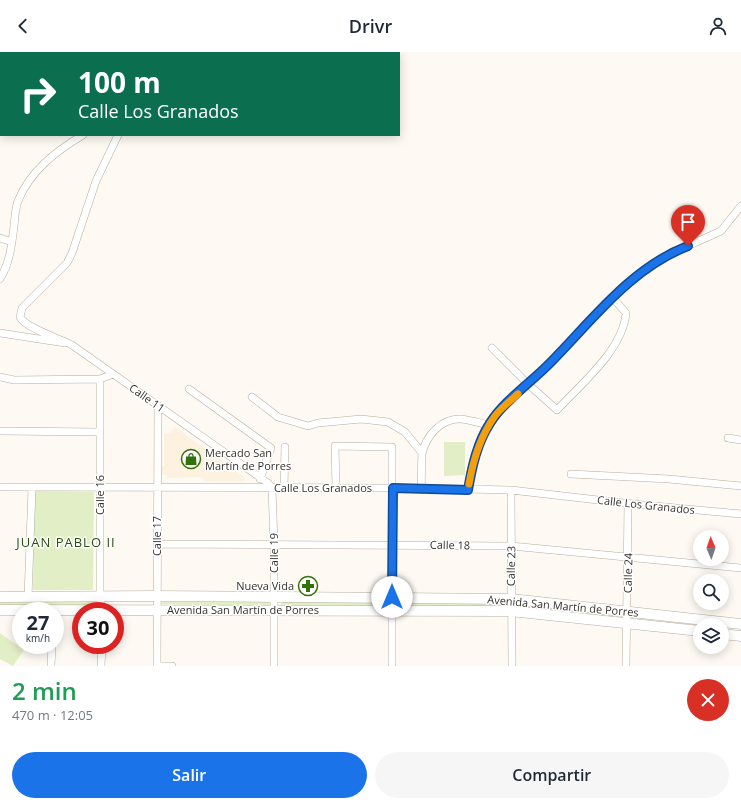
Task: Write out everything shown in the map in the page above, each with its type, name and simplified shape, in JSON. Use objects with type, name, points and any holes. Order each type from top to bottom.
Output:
[{"type":"main road","name":"Avenida San Martín de Porres","points":[[0,597],[157,596],[510,599],[741,624]]},
{"type":"main road","name":"Avenida San Martín de Porres","points":[[0,610],[12,610]]},
{"type":"main road","name":"Avenida San Martín de Porres","points":[[124,611],[510,611],[693,630]]},
{"type":"main road","points":[[729,635],[741,636]]},
{"type":"street","points":[[0,279],[6,266],[12,242],[18,203],[31,178],[59,150],[82,136]]},
{"type":"street","name":"Calle 11","points":[[118,136],[96,181],[72,253],[67,262],[22,308],[20,314],[22,320],[27,326],[55,336],[72,345],[272,488]]},
{"type":"street","points":[[468,490],[471,470],[481,441],[496,415],[613,298],[643,271],[661,258],[721,231],[741,206]]},
{"type":"street","points":[[0,238],[12,242]]},
{"type":"street","points":[[492,348],[528,384],[557,410],[609,354],[619,336],[626,313],[613,298]]},
{"type":"street","points":[[0,333],[72,345]]},
{"type":"street","points":[[0,380],[100,380],[113,374]]},
{"type":"street","name":"Calle 16","points":[[100,380],[101,602]]},
{"type":"street","points":[[189,389],[271,448],[260,479]]},
{"type":"street","points":[[252,398],[278,417],[308,426],[318,423],[360,419],[388,422],[405,432],[422,453]]},
{"type":"street","name":"Calle 17","points":[[157,666],[158,406]]},
{"type":"street","points":[[422,488],[422,453],[429,437],[438,426],[448,421],[460,419],[489,425]]},
{"type":"street","points":[[0,431],[100,432]]},
{"type":"street","points":[[728,438],[741,440]]},
{"type":"street","points":[[336,488],[335,446],[392,447],[392,666]]},
{"type":"street","points":[[284,488],[285,447]]},
{"type":"street","points":[[571,474],[676,480],[741,486]]},
{"type":"street","name":"Calle Los Granados","points":[[0,487],[422,488],[511,490],[628,504],[741,514]]},
{"type":"street","points":[[28,597],[32,488]]},
{"type":"street","name":"Calle 19","points":[[272,488],[275,598],[274,666]]},
{"type":"street","name":"Calle 23","points":[[511,490],[510,611],[512,666]]},
{"type":"street","name":"Calle 24","points":[[626,666],[628,504]]},
{"type":"street","name":"Calle 18","points":[[157,544],[511,546],[741,568]]},
{"type":"street","points":[[51,666],[52,654]]},
{"type":"street","points":[[101,666],[102,654]]},
{"type":"street","points":[[157,666],[172,666]]},
{"type":"shaded area","name":"Mercado San Martín de Porres","points":[[175,427],[245,478],[244,482],[204,481],[203,477],[167,478],[167,475],[161,475],[160,466],[164,466],[164,434],[170,433]]},
{"type":"green space","points":[[444,442],[465,442],[465,475],[444,476]]},
{"type":"green space","points":[[34,491],[94,492],[93,590],[33,590]]},
{"type":"green space","points":[[0,601],[92,602],[72,602],[72,605],[64,605],[64,602],[12,602],[12,605],[0,605]]},
{"type":"green space","points":[[163,602],[269,602],[270,604],[269,606],[160,604]]},
{"type":"green space","points":[[282,602],[385,602],[385,606],[280,606]]},
{"type":"green space","points":[[399,603],[503,603],[503,608],[399,607]]},
{"type":"green space","points":[[518,605],[619,614],[619,618],[516,609],[515,606]]},
{"type":"green space","points":[[0,633],[12,642],[12,654],[21,654],[13,666],[0,659]]},
{"type":"slow traffic","points":[[469,484],[471,470],[481,441],[489,425],[496,415],[518,394]]},
{"type":"place","name":"Mercado San Martín de Porres","points":[[191,459]]},
{"type":"place","name":"Nueva Vida","points":[[308,586]]},
{"type":"district","name":"JUAN PABLO II","points":[[66,542]]},
{"type":"route","points":[[392,597],[393,488],[468,490],[471,470],[481,441],[496,415],[572,342],[613,298],[643,271],[661,258],[676,250],[688,246]]}]
